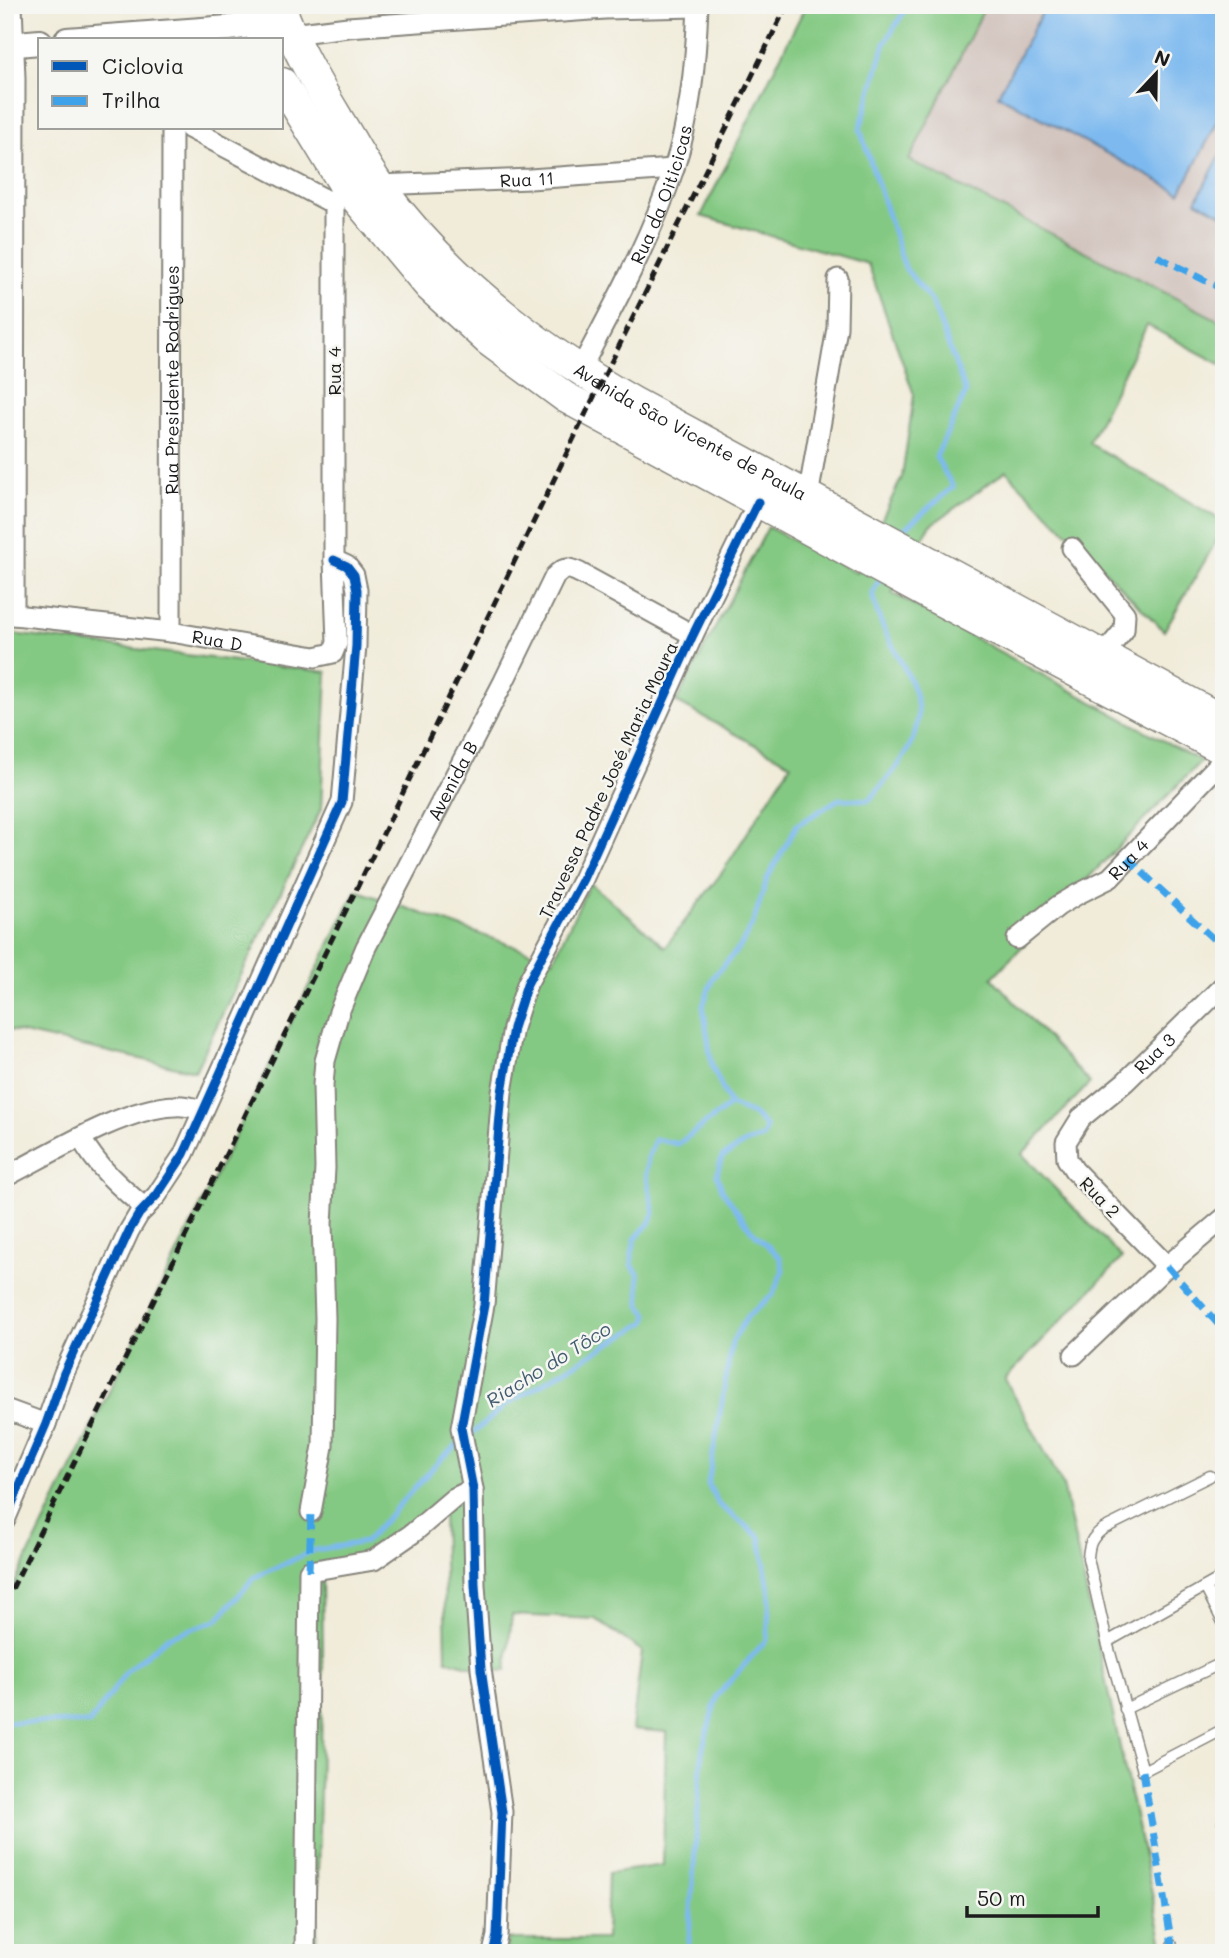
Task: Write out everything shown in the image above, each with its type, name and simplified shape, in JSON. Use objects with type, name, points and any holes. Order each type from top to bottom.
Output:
[{"type":"main road","name":"Avenida São Vicente de Paula","points":[[269,22],[282,38]]},
{"type":"main road","name":"Avenida São Vicente de Paula","points":[[284,40],[309,70],[378,185],[446,265],[502,314],[580,370],[633,402],[808,497],[864,544]]},
{"type":"main road","name":"Avenida São Vicente de Paula","points":[[284,87],[338,194],[429,286],[489,341],[587,411],[758,502],[864,544],[936,582],[1054,645],[1224,750]]},
{"type":"main road","name":"Avenida São Vicente de Paula","points":[[1054,645],[1103,655],[1224,721]]},
{"type":"street","points":[[9,615],[12,5]]},
{"type":"street","points":[[120,38],[174,36],[269,22],[361,26],[605,9],[698,6]]},
{"type":"street","name":"Rua da Oiticicas","points":[[580,370],[634,265],[674,169],[685,130],[698,6]]},
{"type":"street","points":[[10,45],[38,42]]},
{"type":"street","name":"Rua Presidente Rodrigues","points":[[171,632],[172,130]]},
{"type":"street","points":[[194,130],[338,194]]},
{"type":"street","name":"Rua 11","points":[[378,185],[530,179],[674,169]]},
{"type":"street","name":"Rua 4","points":[[334,560],[338,194]]},
{"type":"street","points":[[808,497],[837,328],[838,279]]},
{"type":"street","name":"Travessa Padre José Maria Moura","points":[[493,1953],[497,1936],[502,1812],[481,1669],[475,1585],[473,1489],[461,1428],[484,1305],[501,1106],[513,1028],[527,984],[583,879],[693,635],[758,502]]},
{"type":"street","points":[[1072,548],[1125,614],[1125,630],[1103,655]]},
{"type":"street","points":[[5,1520],[46,1424],[64,1373],[129,1231],[184,1154],[342,802],[356,646],[357,590],[354,575],[347,566],[334,560]]},
{"type":"street","name":"Rua D","points":[[9,615],[171,632],[315,657],[333,653],[337,643],[334,560]]},
{"type":"street","name":"Avenida B","points":[[312,1512],[323,1446],[326,1318],[322,1224],[326,1168],[323,1085],[325,1061],[339,1012],[366,947],[555,576],[561,569],[569,568],[580,573],[693,635]]},
{"type":"street","name":"Rua 4","points":[[1017,939],[1078,894],[1110,878],[1224,759]]},
{"type":"street","name":"Rua 3","points":[[1082,1118],[1125,1082],[1224,985]]},
{"type":"street","points":[[5,1177],[81,1138],[155,1108],[177,1105],[202,1110]]},
{"type":"street","name":"Rua 2","points":[[1082,1118],[1066,1142],[1067,1160],[1073,1170],[1167,1266]]},
{"type":"street","points":[[81,1138],[92,1158],[108,1176],[145,1208]]},
{"type":"street","points":[[1074,1355],[1167,1266],[1224,1219]]},
{"type":"street","points":[[5,1409],[46,1424]]},
{"type":"street","points":[[305,1953],[309,1571],[374,1560],[413,1533],[454,1498],[473,1489]]},
{"type":"lane","points":[[1210,1476],[1102,1529],[1088,1545],[1088,1558],[1107,1642],[1143,1771],[1224,1729]]},
{"type":"lane","points":[[1107,1642],[1224,1576]]},
{"type":"lane","points":[[1205,1587],[1224,1624]]},
{"type":"lane","points":[[1125,1709],[1224,1662]]},
{"type":"shaded area","points":[[986,5],[1224,5],[1224,323],[909,160]]},
{"type":"green space","points":[[806,5],[986,5],[909,160],[1224,323],[1224,366],[1147,325],[1089,443],[1224,522],[1224,528],[1164,631],[1006,471],[930,526],[892,593],[1201,761],[992,978],[1090,1083],[1022,1154],[1122,1258],[1005,1379],[1063,1485],[1165,1953],[506,1953],[507,1939],[606,1939],[608,1873],[663,1865],[666,1732],[632,1729],[642,1651],[595,1619],[512,1615],[506,1671],[481,1669],[446,1660],[443,1511],[376,1565],[322,1575],[323,1665],[316,1953],[5,1953],[5,1603],[356,890],[553,960],[590,883],[665,947],[723,871],[791,764],[676,702],[768,527],[856,573],[902,477],[914,395],[868,264],[701,216]]},
{"type":"green space","points":[[5,633],[327,672],[321,809],[195,1071],[5,1029]]},
{"type":"water","points":[[1046,5],[1224,5],[1224,110],[1180,193],[998,95]]},
{"type":"water","points":[[1224,148],[1224,215],[1196,201]]},
{"type":"waterway","points":[[901,536],[905,528],[953,487],[936,457],[966,392],[932,302],[905,268],[860,129],[885,43],[908,5]]},
{"type":"waterway","points":[[688,1953],[702,1751],[717,1696],[767,1639],[770,1595],[760,1537],[719,1505],[708,1484],[732,1342],[748,1316],[773,1294],[783,1270],[780,1257],[751,1230],[722,1190],[717,1174],[722,1157],[745,1143],[763,1137],[766,1127],[753,1114],[730,1105],[712,1066],[703,1006],[713,977],[740,947],[753,923],[767,879],[797,825],[839,799],[869,800],[898,765],[910,745],[917,724],[918,709],[909,678],[879,618],[873,599],[880,579]]},
{"type":"waterway","name":"Riacho do Tôco","points":[[467,1438],[506,1405],[646,1322],[648,1314],[640,1305],[638,1274],[632,1265],[632,1253],[635,1239],[651,1221],[654,1213],[646,1173],[655,1139],[678,1144],[730,1105]]},
{"type":"waterway","name":"Riacho do Tôco","points":[[5,1722],[90,1723],[127,1671],[168,1637],[217,1620],[255,1577],[315,1550],[365,1542],[443,1457],[459,1444]]},
{"type":"railway","points":[[5,1603],[787,5]]},
{"type":"marked path","points":[[1157,256],[1224,290]]},
{"type":"marked path","points":[[1127,858],[1224,949]]},
{"type":"marked path","points":[[1167,1266],[1224,1331]]},
{"type":"marked path","points":[[309,1571],[311,1512]]},
{"type":"marked path","points":[[1143,1771],[1172,1945]]},
{"type":"cycle path","points":[[493,1953],[497,1936],[502,1812],[481,1669],[475,1585],[473,1489],[461,1428],[484,1305],[502,1092],[513,1028],[527,984],[583,879],[693,635],[758,502]]},
{"type":"cycle path","points":[[5,1520],[46,1424],[64,1373],[129,1231],[184,1154],[342,802],[356,646],[357,590],[354,575],[347,566],[334,560]]}]
